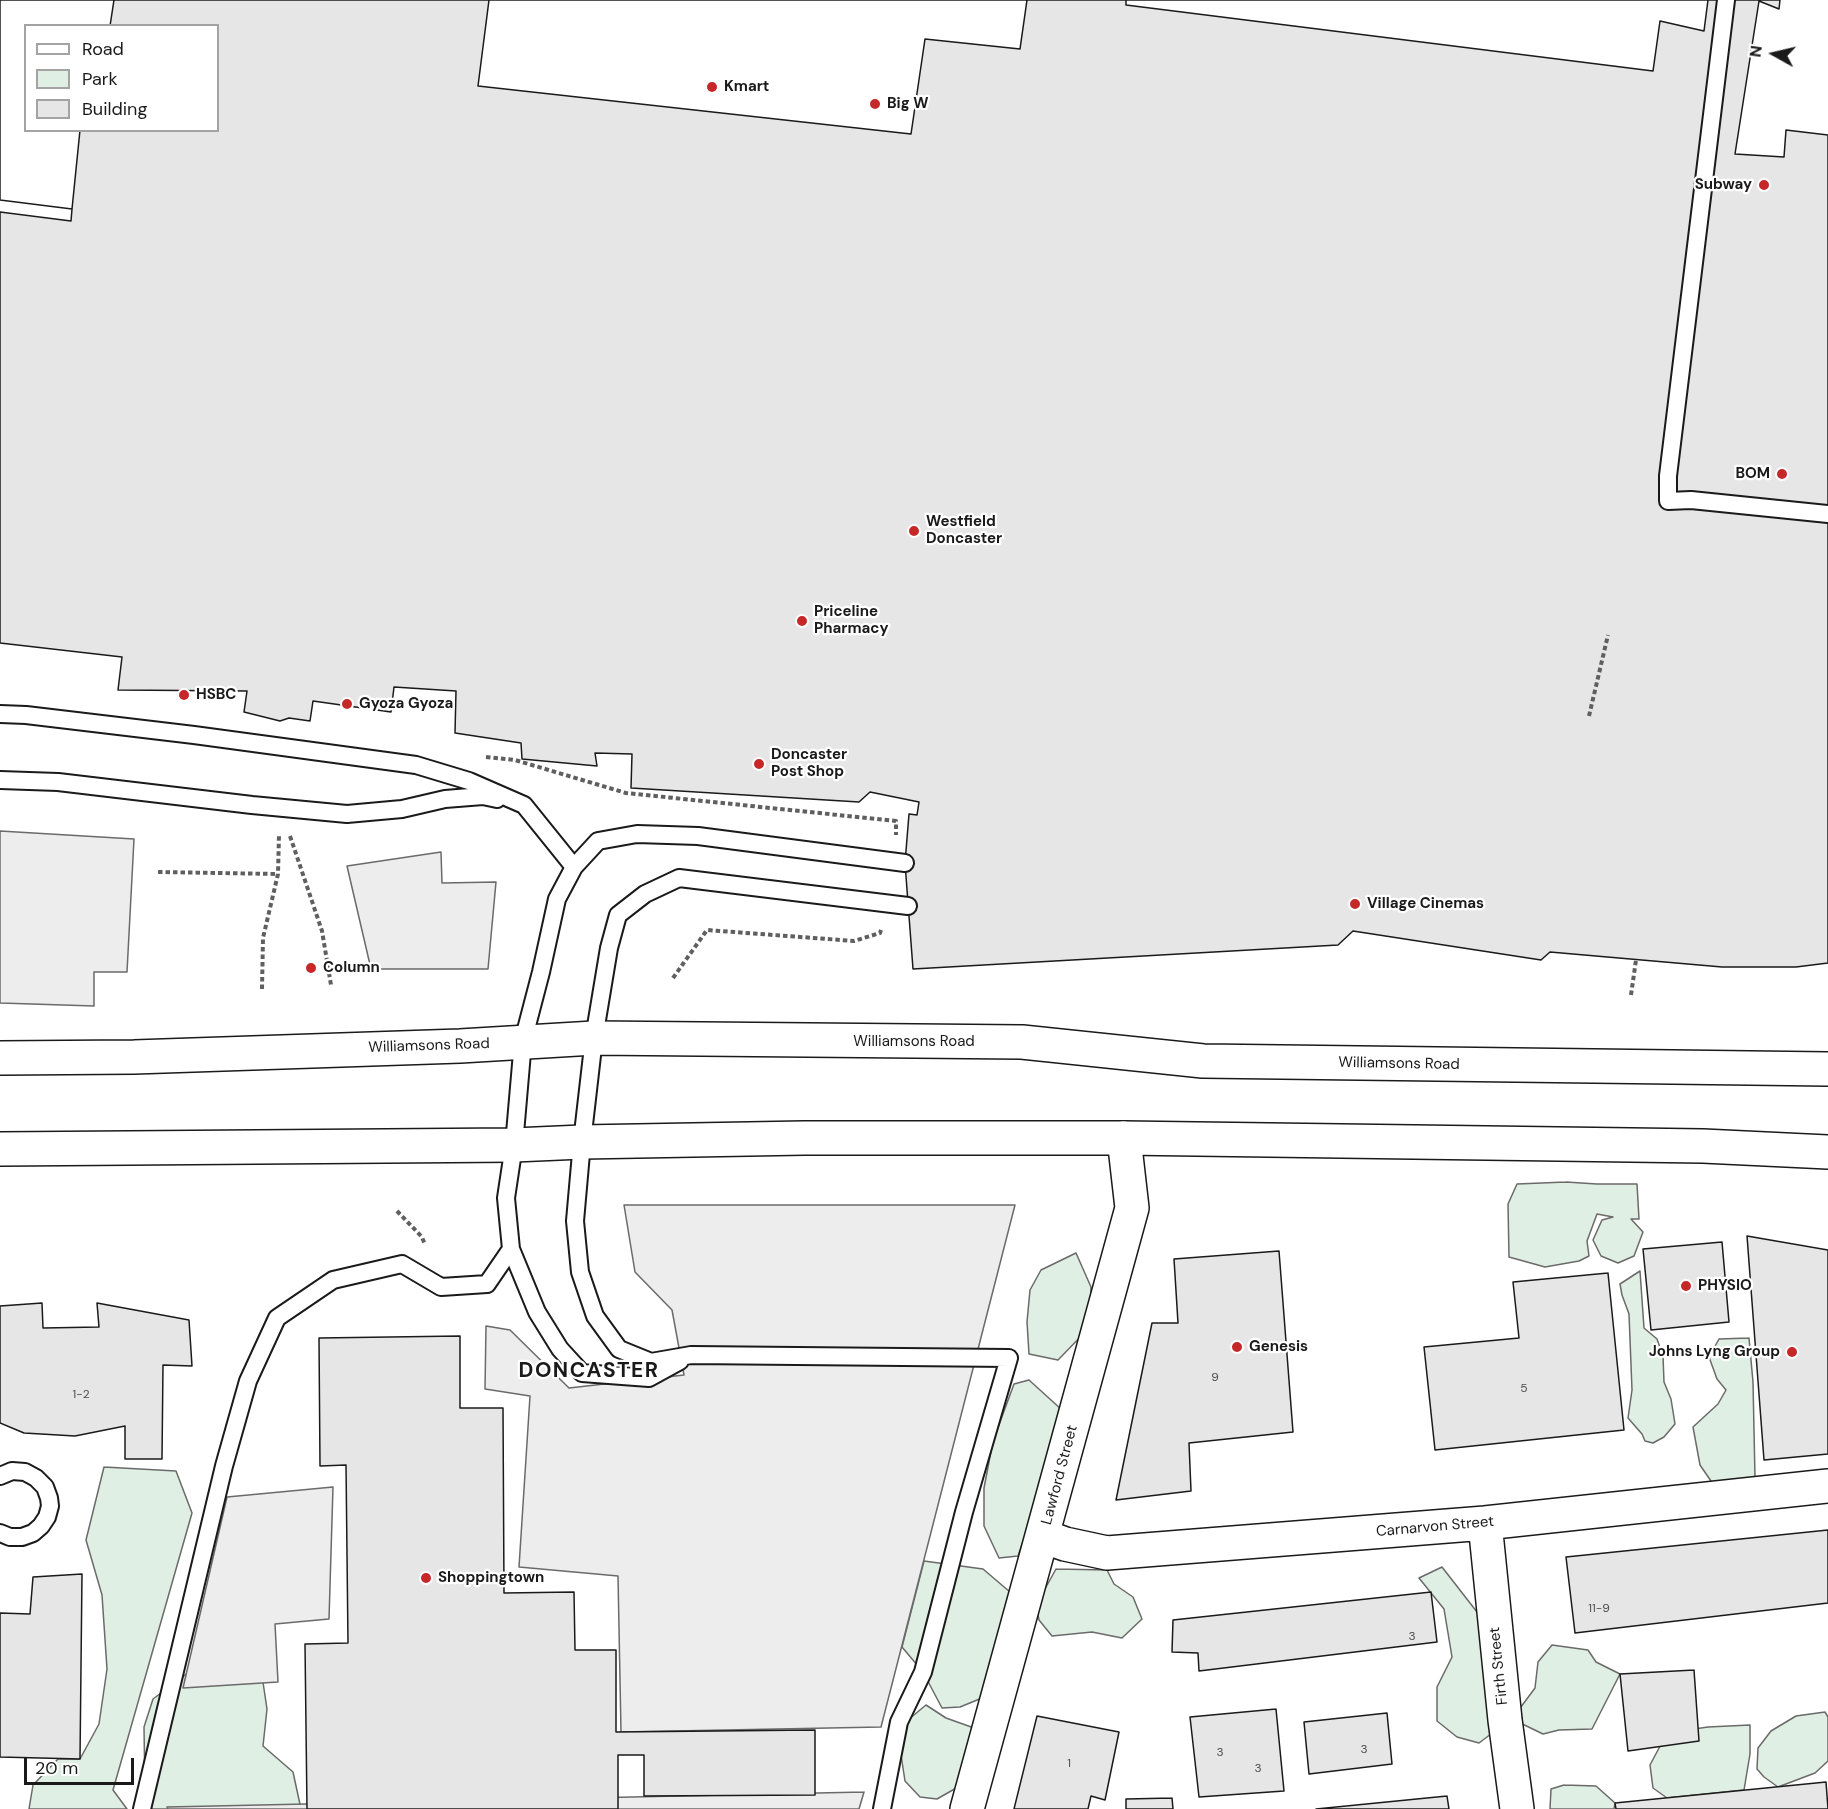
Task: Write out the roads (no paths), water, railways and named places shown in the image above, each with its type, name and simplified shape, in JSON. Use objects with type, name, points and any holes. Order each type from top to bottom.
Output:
[{"type":"main road","name":"Williamsons Road","points":[[0,1058],[134,1057],[460,1046],[594,1038],[1022,1042],[1203,1062],[1828,1069]]},
{"type":"main road","points":[[0,1149],[514,1145],[804,1138],[1124,1137],[1703,1146],[1828,1152]]},
{"type":"main road","name":"Lawford Street","points":[[968,1809],[1132,1208],[1124,1137]]},
{"type":"main road","name":"Carnarvon Street","points":[[1043,1536],[1065,1544],[1107,1553],[1485,1523],[1828,1486]]},
{"type":"main road","name":"Firth Street","points":[[1485,1523],[1505,1720],[1517,1809]]},
{"type":"lane","points":[[1726,0],[1668,476],[1668,501],[1690,500],[1828,514]]},
{"type":"lane","points":[[0,714],[204,736],[416,765],[469,781],[524,805],[574,867]]},
{"type":"lane","points":[[0,780],[58,782],[347,814],[402,809],[445,799],[483,796],[524,805]]},
{"type":"lane","points":[[691,1355],[649,1378],[582,1373],[560,1349],[537,1312],[511,1250],[506,1198],[514,1145],[523,1041],[557,899],[574,867],[598,841],[637,834],[698,836],[905,863]]},
{"type":"lane","points":[[882,1809],[899,1722],[922,1672],[970,1490],[1009,1358],[691,1355],[651,1362],[619,1349],[595,1316],[580,1272],[575,1221],[594,1038],[609,948],[618,915],[645,894],[679,878],[908,906]]},
{"type":"lane","points":[[142,1809],[224,1466],[248,1381],[277,1318],[333,1280],[402,1264],[441,1287],[487,1284],[511,1250]]},
{"type":"lane","points":[[0,1476],[12,1471],[25,1472],[36,1478],[45,1487],[50,1506],[47,1517],[33,1533],[22,1537],[10,1537],[0,1533]]},
{"type":"place","name":"Kmart","points":[[712,87]]},
{"type":"place","name":"Big W","points":[[875,104]]},
{"type":"place","name":"Subway","points":[[1764,185]]},
{"type":"place","name":"BOM","points":[[1782,474]]},
{"type":"place","name":"Westfield Doncaster","points":[[914,531]]},
{"type":"place","name":"Priceline Pharmacy","points":[[802,621]]},
{"type":"place","name":"HSBC","points":[[184,695]]},
{"type":"place","name":"Gyoza Gyoza","points":[[347,704]]},
{"type":"place","name":"Doncaster Post Shop","points":[[759,764]]},
{"type":"place","name":"Village Cinemas","points":[[1355,904]]},
{"type":"place","name":"Column","points":[[311,968]]},
{"type":"place","name":"PHYSIO","points":[[1686,1286]]},
{"type":"place","name":"Genesis","points":[[1237,1347]]},
{"type":"place","name":"Johns Lyng Group","points":[[1792,1352]]},
{"type":"place","name":"Shoppingtown","points":[[426,1578]]},
{"type":"district","name":"DONCASTER","points":[[589,1371]]}]
